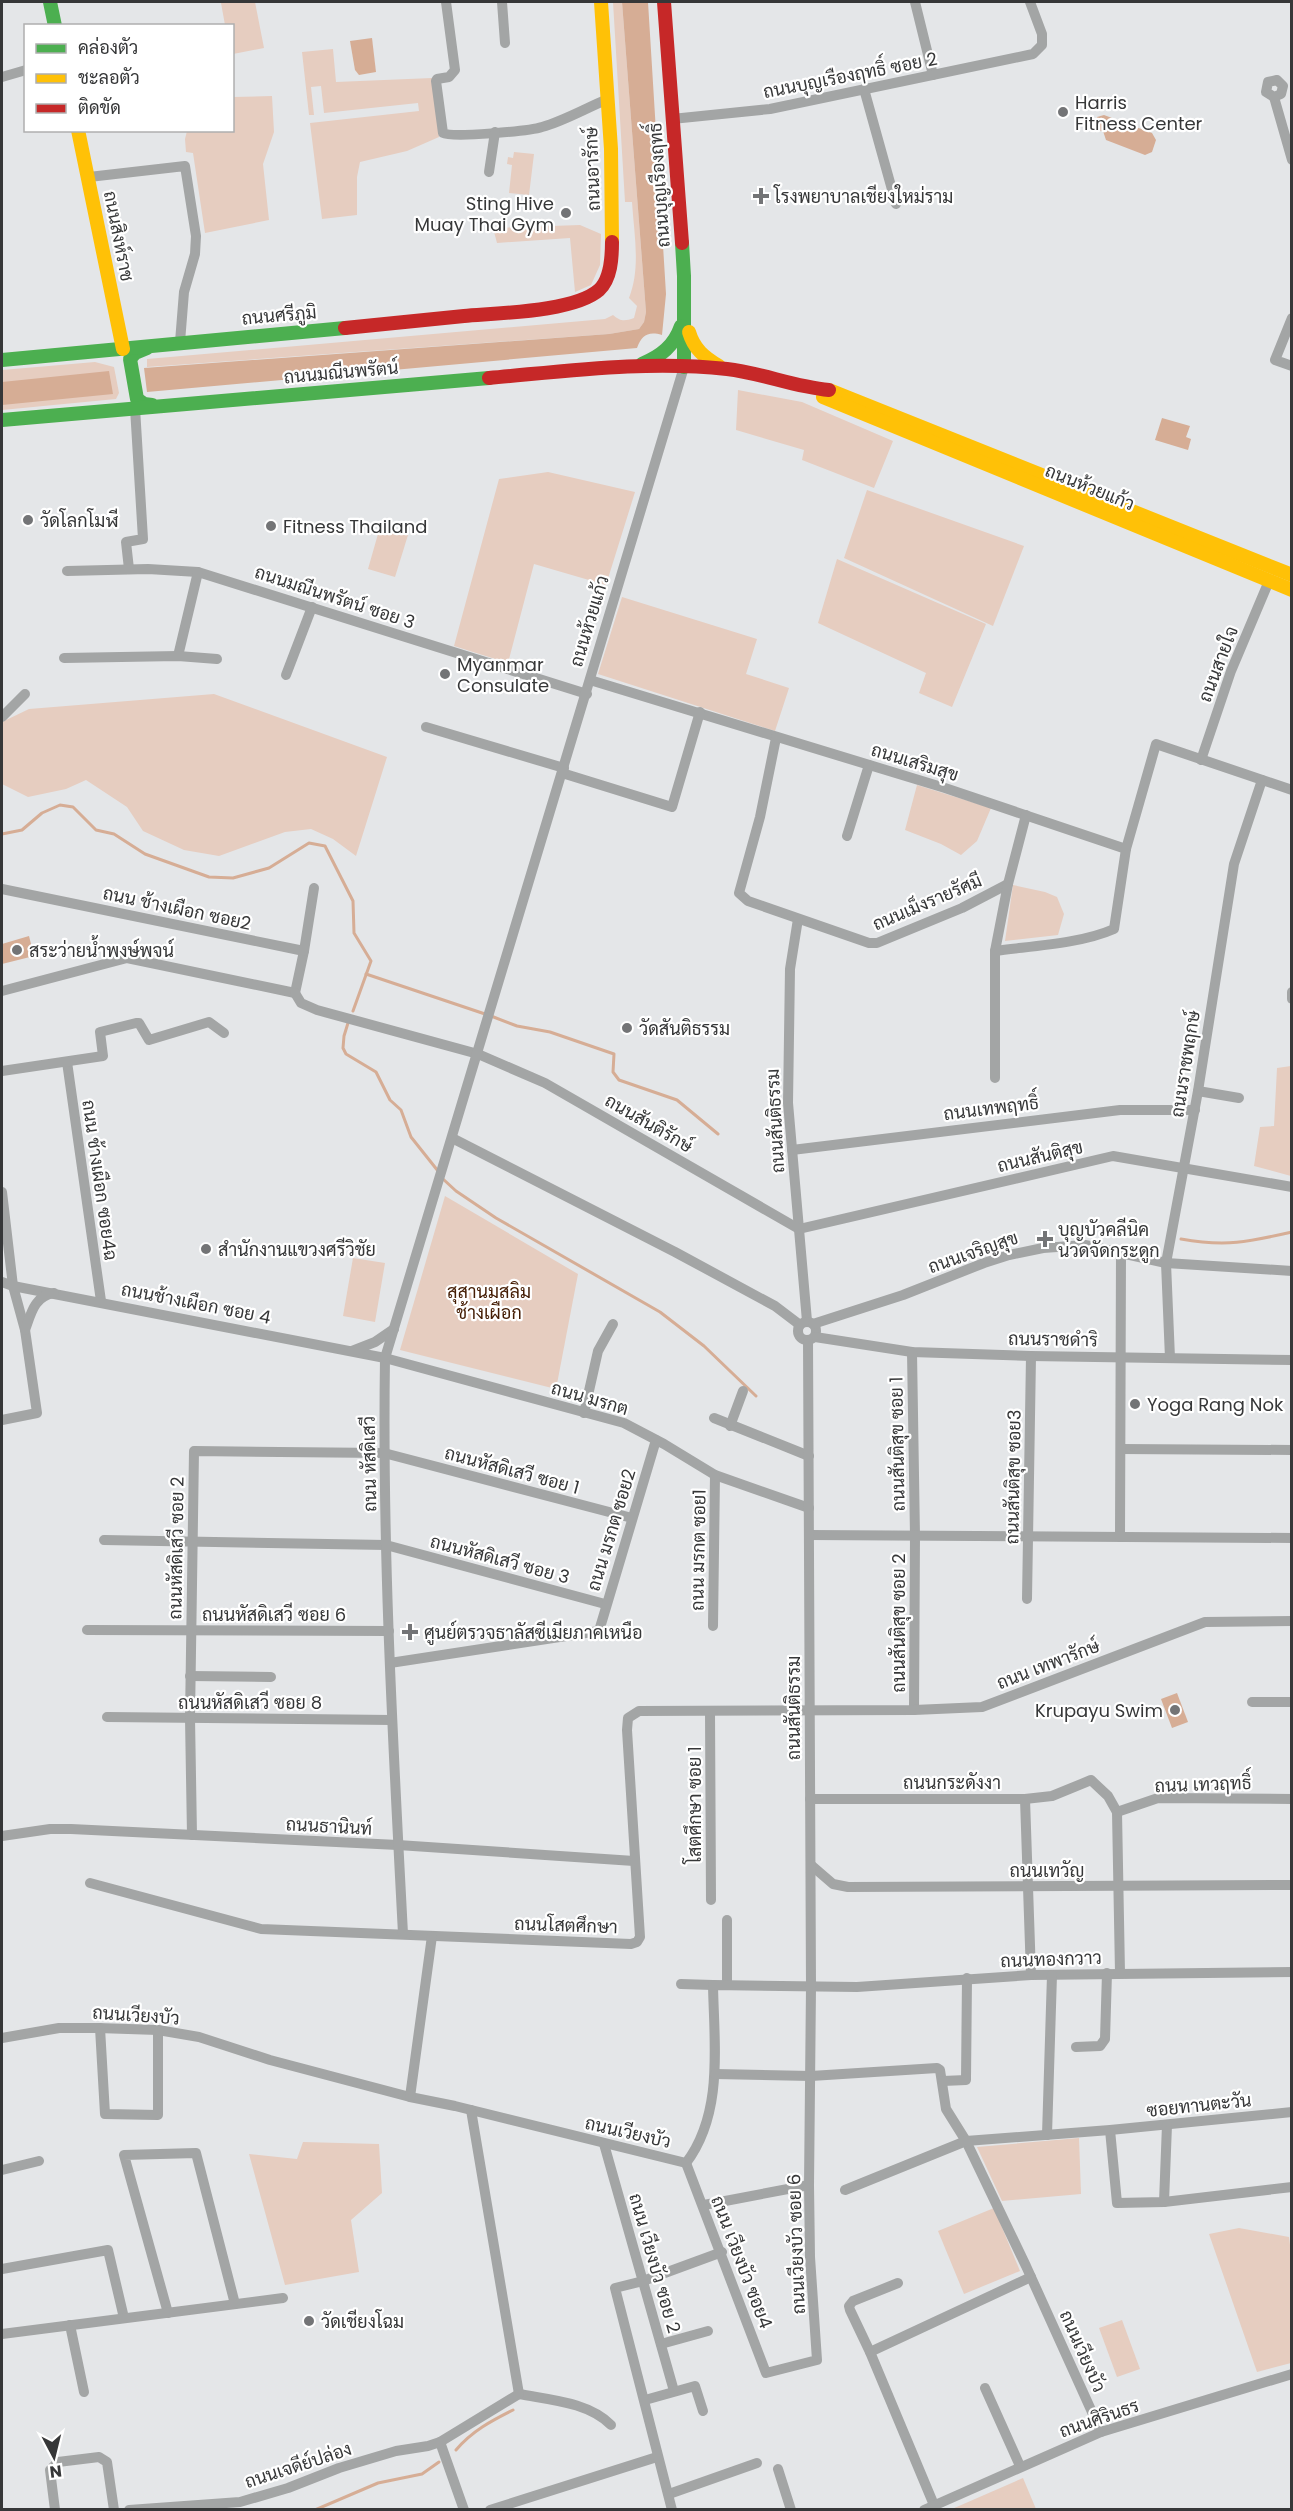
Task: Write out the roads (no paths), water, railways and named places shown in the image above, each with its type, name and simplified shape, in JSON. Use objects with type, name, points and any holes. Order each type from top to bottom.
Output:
[{"type":"main road","points":[[50,2],[55,24]]},
{"type":"main road","name":"ถนนอารักษ์","points":[[559,305],[588,298],[599,291],[610,268],[612,169],[601,2]]},
{"type":"main road","name":"ถนนบุญเรืองฤทธิ์","points":[[663,2],[685,315],[684,366]]},
{"type":"main road","name":"ถนนสิงห์ราช","points":[[78,132],[133,398]]},
{"type":"main road","name":"ถนนศรีภูมิ","points":[[126,357],[160,344],[468,316],[559,305]]},
{"type":"main road","points":[[636,366],[655,360],[673,344],[679,335],[685,315]]},
{"type":"main road","points":[[685,315],[692,345],[701,356],[724,369]]},
{"type":"main road","points":[[2,360],[94,352],[126,357]]},
{"type":"main road","name":"ถนนมณีนพรัตน์","points":[[133,398],[144,404],[158,406],[636,366],[684,366]]},
{"type":"main road","name":"ถนนห้วยแก้ว","points":[[684,366],[753,373],[809,388],[831,390],[1292,575]]},
{"type":"main road","name":"ถนนห้วยแก้ว","points":[[809,388],[827,400],[1292,590]]},
{"type":"main road","points":[[2,420],[108,411],[133,398]]},
{"type":"street","points":[[446,2],[454,70],[449,77],[436,81],[443,133],[447,136],[541,128],[608,99]]},
{"type":"street","points":[[502,2],[505,43]]},
{"type":"street","points":[[915,2],[933,75]]},
{"type":"street","name":"ถนนบุญเรืองฤทธิ์ ซอย 2","points":[[672,119],[770,109],[1033,54],[1042,45],[1042,34],[1030,2]]},
{"type":"street","points":[[2,77],[24,71]]},
{"type":"street","points":[[1274,97],[1281,94],[1287,86],[1277,80],[1268,82],[1266,92],[1274,97],[1292,159]]},
{"type":"street","points":[[864,89],[896,204]]},
{"type":"street","points":[[489,172],[495,132]]},
{"type":"street","points":[[89,177],[185,166],[196,236],[195,254],[184,292],[180,342]]},
{"type":"street","points":[[1292,318],[1275,360],[1292,366]]},
{"type":"street","name":"ถนนห้วยแก้ว","points":[[491,1008],[684,366]]},
{"type":"street","points":[[129,569],[126,542],[143,539],[133,398]]},
{"type":"street","name":"ถนนมณีนพรัตน์ ซอย 3","points":[[67,571],[129,569],[198,572],[587,694]]},
{"type":"street","points":[[178,656],[198,572]]},
{"type":"street","name":"ถนนสายใจ","points":[[1201,760],[1231,671],[1269,581]]},
{"type":"street","points":[[286,675],[312,607]]},
{"type":"street","points":[[64,658],[178,656],[217,659]]},
{"type":"street","name":"ถนนเสริมสุข","points":[[590,680],[869,765],[1126,849]]},
{"type":"street","points":[[2,717],[24,694]]},
{"type":"street","points":[[426,727],[672,807],[700,712]]},
{"type":"street","name":"ถนนเม็งรายรัศมี","points":[[776,738],[760,817],[739,893],[748,901],[869,943],[877,943],[962,908],[1008,884],[1026,815]]},
{"type":"street","points":[[994,951],[1082,938],[1114,929],[1126,849],[1156,744],[1292,790]]},
{"type":"street","points":[[848,836],[869,765]]},
{"type":"street","name":"ถนนราชพฤกษ์","points":[[1170,1358],[1166,1263],[1195,1110],[1234,864],[1262,780]]},
{"type":"street","points":[[994,1078],[994,951],[1008,884]]},
{"type":"street","points":[[314,888],[295,993],[301,1003],[318,1010],[478,1054]]},
{"type":"street","name":"ถนน ช้างเผือก ซอย2","points":[[2,889],[304,951]]},
{"type":"street","name":"ถนนสันติธรรม","points":[[798,919],[790,969],[788,1103],[807,1323],[817,1330],[811,1338],[809,1456],[811,2076]]},
{"type":"street","points":[[2,991],[127,958],[295,993]]},
{"type":"street","points":[[1292,992],[1292,999]]},
{"type":"street","name":"ถนน หัสดิเสวี","points":[[403,1934],[386,1545],[385,1358],[491,1008]]},
{"type":"street","points":[[2,1071],[103,1056],[100,1032],[136,1023],[140,1023],[149,1040],[209,1022],[224,1033]]},
{"type":"street","name":"ถนนสันติรักษ์","points":[[478,1054],[545,1083],[799,1229]]},
{"type":"street","name":"ถนน ช้างเผือก ซอย4ฉ","points":[[67,1062],[101,1301]]},
{"type":"street","points":[[1198,1091],[1239,1098]]},
{"type":"street","name":"ถนนเทพฤทธิ์","points":[[792,1150],[1120,1110],[1195,1110]]},
{"type":"street","points":[[452,1138],[675,1252],[807,1323],[799,1335],[811,1338]]},
{"type":"street","name":"ถนนสันติสุข","points":[[799,1229],[1113,1156],[1184,1170],[1292,1186]]},
{"type":"street","points":[[2,1192],[13,1286],[25,1330],[37,1413],[2,1420]]},
{"type":"street","name":"ถนนเจริญสุข","points":[[807,1323],[903,1295],[1009,1254],[1043,1248],[1085,1245],[1166,1263],[1292,1271]]},
{"type":"street","points":[[1120,1537],[1121,1253]]},
{"type":"street","name":"ถนนช้างเผือก ซอย 4","points":[[2,1282],[385,1358]]},
{"type":"street","points":[[25,1330],[37,1301],[45,1294],[55,1293]]},
{"type":"street","points":[[584,1413],[598,1351],[613,1324]]},
{"type":"street","points":[[352,1351],[375,1342],[394,1329]]},
{"type":"street","name":"ถนนราชดำริ","points":[[811,1338],[912,1352],[1292,1360]]},
{"type":"street","name":"ถนนสันติสุข ซอย 1","points":[[912,1352],[915,1536]]},
{"type":"street","name":"ถนนสันติสุข ซอย3","points":[[1027,1599],[1031,1356]]},
{"type":"street","name":"ถนน มรกต","points":[[385,1358],[624,1423],[715,1475],[809,1508]]},
{"type":"street","points":[[730,1426],[742,1391]]},
{"type":"street","points":[[714,1418],[809,1456]]},
{"type":"street","name":"ถนน มรกต ซอย2","points":[[390,1663],[599,1631],[605,1604],[656,1440]]},
{"type":"street","points":[[1121,1449],[1292,1450]]},
{"type":"street","name":"ถนนหัสดิเสวี ซอย 2","points":[[192,1835],[190,1676],[194,1451],[384,1453]]},
{"type":"street","name":"ถนนหัสดิเสวี ซอย 1","points":[[384,1453],[632,1518]]},
{"type":"street","name":"ถนน มรกต ซอย1","points":[[713,1626],[715,1475]]},
{"type":"street","points":[[809,1535],[1292,1538]]},
{"type":"street","name":"ถนนสันติสุข ซอย 2","points":[[914,1710],[915,1536]]},
{"type":"street","name":"ถนนหัสดิเสวี ซอย 3","points":[[104,1540],[386,1545],[605,1604]]},
{"type":"street","name":"ถนน เทพารักษ์","points":[[810,1709],[914,1710],[982,1707],[1205,1622],[1292,1621]]},
{"type":"street","name":"ถนนหัสดิเสวี ซอย 6","points":[[87,1630],[389,1631]]},
{"type":"street","points":[[190,1676],[271,1677]]},
{"type":"street","points":[[1252,1702],[1292,1702]]},
{"type":"street","name":"ถนนโสตศึกษา","points":[[90,1883],[261,1929],[631,1944],[637,1942],[640,1937],[634,1861],[628,1718],[639,1711],[810,1709]]},
{"type":"street","name":"โสตศึกษา ซอย 1","points":[[710,1711],[711,1900]]},
{"type":"street","name":"ถนนหัสดิเสวี ซอย 8","points":[[107,1718],[392,1720]]},
{"type":"street","name":"ถนนกระดังงา","points":[[810,1799],[1025,1799],[1052,1796],[1091,1780],[1108,1796],[1117,1812]]},
{"type":"street","name":"ถนน เทวฤทธิ์","points":[[1117,1812],[1158,1798],[1292,1798]]},
{"type":"street","points":[[1025,1799],[1031,1975]]},
{"type":"street","points":[[1117,1812],[1120,1973]]},
{"type":"street","name":"ถนนธานินท์","points":[[2,1836],[50,1828],[398,1845],[634,1861]]},
{"type":"street","name":"ถนนเทวัญ","points":[[811,1865],[833,1884],[848,1887],[1292,1885]]},
{"type":"street","points":[[727,1985],[728,1920]]},
{"type":"street","points":[[410,2097],[432,1936]]},
{"type":"street","name":"ถนนทองกวาว","points":[[681,1984],[811,1987],[1031,1975],[1292,1972]]},
{"type":"street","points":[[1076,2047],[1100,2046],[1105,2039],[1107,1973]]},
{"type":"street","points":[[1047,2134],[1052,1975]]},
{"type":"street","points":[[715,2074],[811,2076],[938,2068],[943,2081],[966,2080],[967,1978]]},
{"type":"street","name":"ถนนเวียงบัว","points":[[2,2038],[59,2028],[158,2030],[199,2037],[270,2060],[410,2097],[686,2163],[698,2148],[702,2136],[715,2074],[712,1985]]},
{"type":"street","points":[[100,2028],[105,2114],[158,2115],[158,2030]]},
{"type":"street","name":"ถนนเวียงบัว ซอย 6","points":[[766,2373],[817,2360],[810,2257],[811,2076]]},
{"type":"street","name":"ถนนเวียงบัว","points":[[943,2081],[946,2109],[966,2141],[1101,2432]]},
{"type":"street","points":[[471,2110],[519,2394],[573,2405],[594,2412],[611,2425]]},
{"type":"street","name":"ซอยทานตะวัน","points":[[845,2190],[966,2141],[1167,2125],[1292,2112]]},
{"type":"street","points":[[1164,2202],[1167,2125]]},
{"type":"street","points":[[1110,2130],[1117,2203],[1164,2202],[1292,2187]]},
{"type":"street","name":"ถนน เวียงบัว ซอย 2","points":[[604,2144],[674,2391]]},
{"type":"street","points":[[168,2313],[124,2155],[196,2153],[235,2304]]},
{"type":"street","points":[[2,2170],[39,2160]]},
{"type":"street","name":"ถนน เวียงบัว ซอย4","points":[[686,2163],[722,2252],[766,2373]]},
{"type":"street","points":[[704,2205],[809,2185]]},
{"type":"street","points":[[2,2269],[108,2250],[124,2318]]},
{"type":"street","points":[[672,2510],[615,2288],[643,2281],[722,2252]]},
{"type":"street","points":[[870,2352],[1031,2277]]},
{"type":"street","points":[[898,2283],[853,2301],[849,2306],[870,2352],[929,2507]]},
{"type":"street","points":[[2,2333],[283,2298]]},
{"type":"street","points":[[70,2325],[84,2392]]},
{"type":"street","points":[[661,2344],[708,2331]]},
{"type":"street","name":"ถนนศิรินธร","points":[[929,2507],[1101,2432],[1292,2374]]},
{"type":"street","points":[[645,2400],[696,2386],[703,2411]]},
{"type":"street","points":[[985,2388],[1020,2466]]},
{"type":"street","name":"ถนนเจดีย์ปล่อง","points":[[129,2510],[186,2508],[240,2502],[288,2488],[373,2457],[440,2442],[519,2394]]},
{"type":"street","points":[[440,2442],[464,2510]]},
{"type":"street","points":[[55,2510],[50,2470],[58,2462],[99,2457],[108,2462],[114,2510]]},
{"type":"street","points":[[490,2510],[657,2457]]},
{"type":"street","points":[[669,2493],[757,2463]]},
{"type":"street","points":[[778,2469],[791,2510]]},
{"type":"waterway","points":[[2,834],[22,830],[42,813],[60,805],[73,807],[96,830],[114,834],[145,854],[209,877],[233,878],[269,868],[309,843],[325,846],[353,901],[354,933],[371,961],[353,1011]]},
{"type":"waterway","points":[[366,974],[485,1014]]},
{"type":"waterway","points":[[491,1016],[517,1026],[550,1032],[614,1054],[613,1072],[619,1080],[677,1100],[718,1134]]},
{"type":"waterway","points":[[348,1023],[343,1048],[346,1054],[376,1072],[390,1100],[401,1110],[411,1137],[438,1171]]},
{"type":"waterway","points":[[443,1179],[456,1191],[496,1218],[660,1312],[704,1346],[756,1396]]},
{"type":"waterway","points":[[1181,1239],[1224,1243],[1292,1232]]},
{"type":"waterway","points":[[456,2450],[475,2432],[513,2410]]},
{"type":"waterway","points":[[315,2510],[378,2483],[422,2474],[439,2462]]},
{"type":"place","name":"Harris Fitness Center","points":[[1063,112]]},
{"type":"place","name":"โรงพยาบาลเชียงใหม่ราม","points":[[761,196]]},
{"type":"place","name":"Sting Hive Muay Thai Gym","points":[[566,213]]},
{"type":"place","name":"วัดโลกโมฬี","points":[[28,520]]},
{"type":"place","name":"Fitness Thailand","points":[[271,526]]},
{"type":"place","name":"Myanmar Consulate","points":[[445,674]]},
{"type":"place","name":"สระว่ายน้ำพงษ์พจน์","points":[[17,950]]},
{"type":"place","name":"วัดสันติธรรม","points":[[627,1028]]},
{"type":"place","name":"บุญบัวคลีนิค นวดจัดกระดูก","points":[[1045,1239]]},
{"type":"place","name":"สำนักงานแขวงศรีวิชัย","points":[[206,1249]]},
{"type":"place","name":"Yoga Rang Nok","points":[[1135,1404]]},
{"type":"place","name":"ศูนย์ตรวจธาลัสซีเมียภาคเหนือ","points":[[410,1632]]},
{"type":"place","name":"Krupayu Swim","points":[[1175,1710]]},
{"type":"place","name":"วัดเชียงโฉม","points":[[309,2321]]},
{"type":"park label","name":"สุสานมุสลิม ช้างเผือก","points":[[489,1301]]}]
